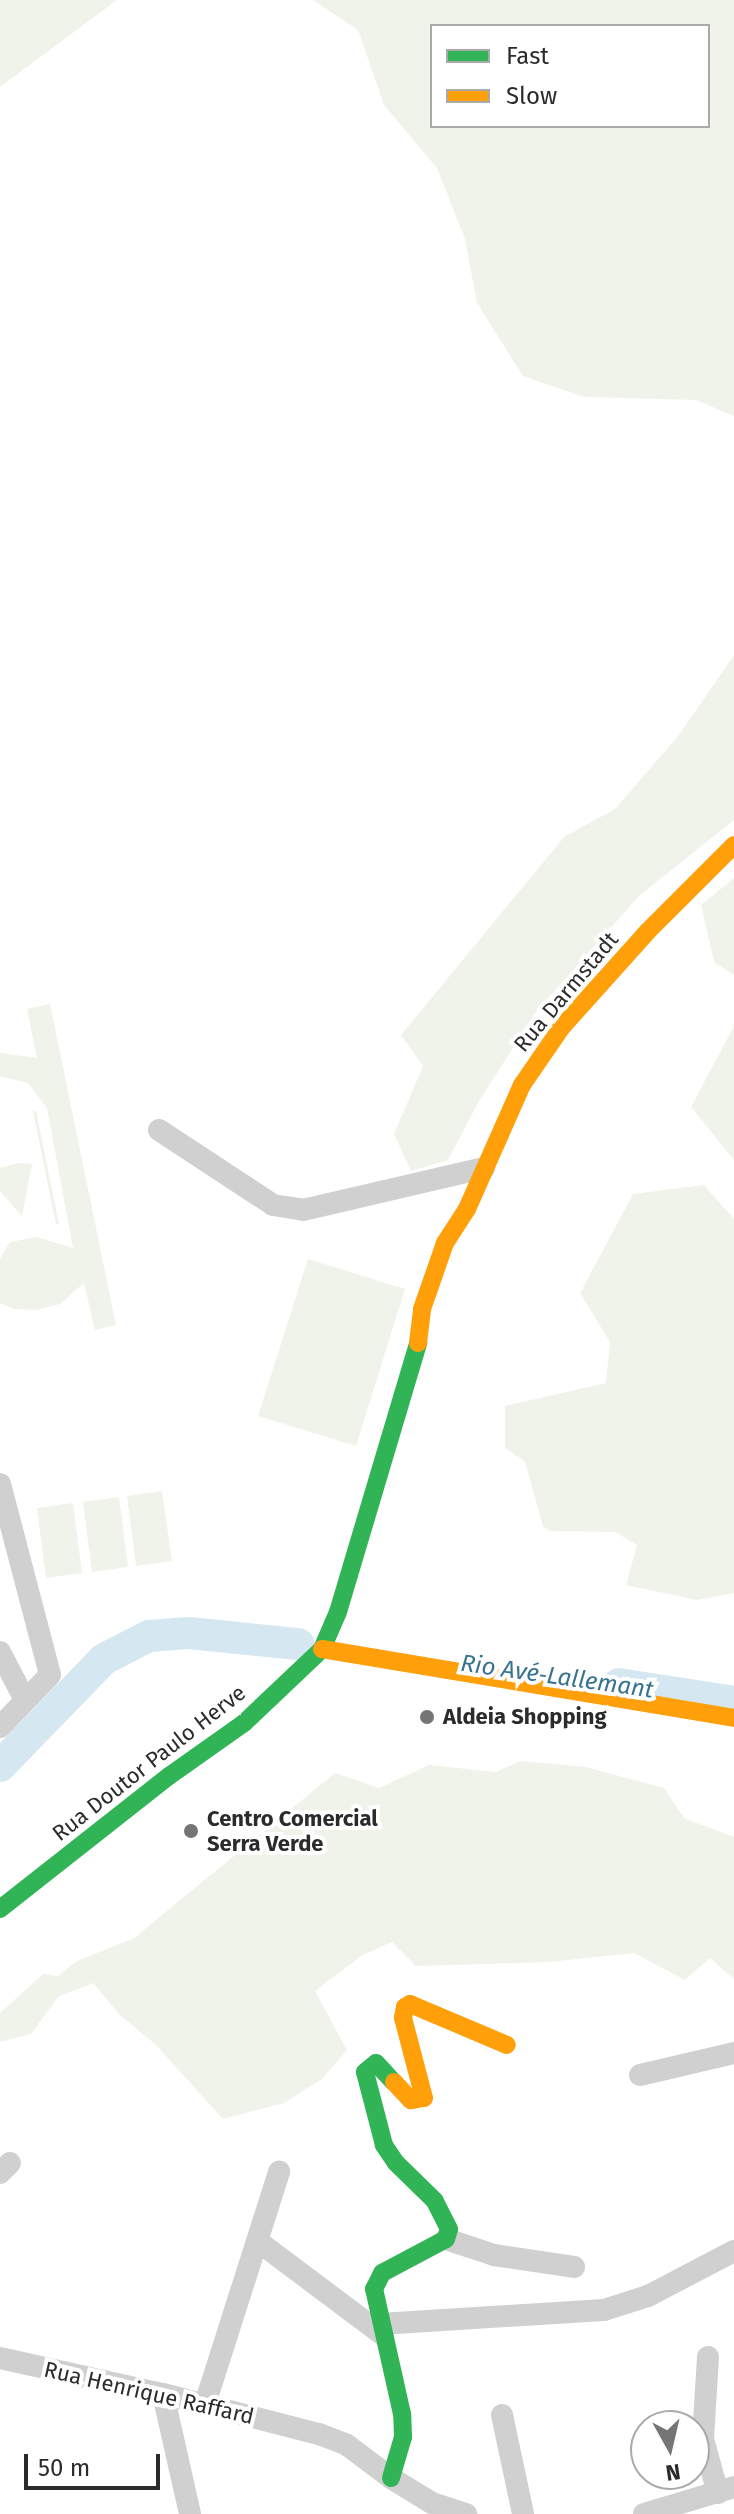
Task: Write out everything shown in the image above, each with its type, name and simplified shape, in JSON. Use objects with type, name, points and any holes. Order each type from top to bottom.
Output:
[{"type":"main road","points":[[711,869],[734,845]]},
{"type":"main road","points":[[711,869],[734,855]]},
{"type":"main road","name":"Rua Darmstadt","points":[[322,1649],[338,1612],[417,1349],[422,1309],[441,1255],[467,1209],[522,1085],[561,1028],[647,932],[711,869]]},
{"type":"main road","name":"Rua Darmstadt","points":[[466,1247],[467,1209]]},
{"type":"main road","name":"Rua Darmstadt","points":[[417,1349],[443,1315]]},
{"type":"main road","points":[[322,1649],[734,1718]]},
{"type":"main road","name":"Rua Doutor Paulo Herve","points":[[5,1897],[244,1723],[322,1649]]},
{"type":"main road","points":[[391,2478],[403,2437],[402,2414],[374,2289],[382,2273],[446,2239],[449,2229],[435,2201],[396,2163],[384,2145],[364,2080],[366,2067],[376,2063],[411,2100],[424,2098],[403,2018],[405,2007],[410,2004],[507,2045]]},
{"type":"street","points":[[159,1130],[273,1205],[303,1210],[484,1168]]},
{"type":"street","points":[[0,1484],[50,1667],[50,1675],[0,1727]]},
{"type":"street","points":[[0,1652],[25,1700]]},
{"type":"street","points":[[640,2075],[734,2053]]},
{"type":"street","points":[[205,2404],[279,2172]]},
{"type":"street","points":[[446,2239],[494,2255],[574,2267]]},
{"type":"street","points":[[259,2242],[381,2329],[604,2310],[648,2296],[734,2251]]},
{"type":"street","points":[[649,2513],[726,2490],[703,2439],[708,2357]]},
{"type":"street","name":"Rua Henrique Raffard","points":[[0,2358],[205,2404],[347,2445],[391,2478],[432,2503],[466,2514]]},
{"type":"street","points":[[163,2394],[190,2514]]},
{"type":"street","points":[[502,2415],[523,2514]]},
{"type":"shaded area","points":[[0,0],[117,0],[0,87]]},
{"type":"shaded area","points":[[313,0],[734,0],[734,416],[696,400],[584,397],[523,376],[477,303],[465,239],[437,168],[384,105],[358,30]]},
{"type":"shaded area","points":[[734,655],[734,820],[639,896],[535,1013],[478,1103],[448,1160],[411,1171],[394,1134],[423,1066],[401,1035],[564,837],[615,809],[679,735]]},
{"type":"shaded area","points":[[734,878],[734,975],[714,962],[701,905]]},
{"type":"shaded area","points":[[50,1004],[116,1325],[95,1330],[84,1283],[60,1304],[37,1310],[15,1309],[0,1303],[0,1259],[10,1242],[36,1237],[73,1248],[47,1108],[28,1083],[0,1076],[0,1053],[37,1058],[27,1009]]},
{"type":"shaded area","points":[[734,1026],[734,1160],[691,1107]]},
{"type":"shaded area","points":[[33,1111],[36,1111],[59,1224],[56,1224]]},
{"type":"shaded area","points":[[19,1163],[32,1164],[22,1216],[0,1191],[0,1168]]},
{"type":"shaded area","points":[[704,1185],[734,1219],[734,1593],[697,1600],[626,1585],[637,1545],[615,1532],[550,1531],[543,1526],[525,1462],[505,1448],[505,1406],[606,1383],[610,1342],[580,1293],[633,1194]]},
{"type":"shaded area","points":[[308,1259],[405,1289],[356,1446],[258,1416]]},
{"type":"shaded area","points":[[162,1491],[172,1561],[136,1566],[127,1496]]},
{"type":"shaded area","points":[[119,1497],[128,1567],[92,1572],[83,1502]]},
{"type":"shaded area","points":[[73,1503],[82,1573],[46,1578],[37,1508]]},
{"type":"shaded area","points":[[520,1761],[586,1767],[664,1788],[684,1818],[734,1837],[734,1979],[710,1958],[685,1980],[634,1953],[549,1962],[416,1966],[392,1942],[361,1956],[315,1991],[347,2050],[322,2079],[284,2103],[223,2119],[155,2044],[120,2015],[93,1983],[58,1997],[31,2034],[0,2042],[0,2013],[43,1974],[58,1976],[77,1961],[134,1938],[335,1773],[379,1788],[429,1765],[496,1772]]},
{"type":"waterway","name":"Rio Avé‐Lallemant","points":[[0,1766],[104,1659],[149,1636],[189,1633],[298,1644]]},
{"type":"waterway","name":"Rio Avé‐Lallemant","points":[[619,1684],[734,1702]]},
{"type":"traffic: fast","points":[[0,1909],[169,1776],[244,1723],[322,1649],[338,1612],[418,1343]]},
{"type":"traffic: fast","points":[[391,2478],[403,2437],[402,2414],[374,2289],[382,2273],[446,2239],[449,2229],[435,2201],[396,2163],[384,2145],[365,2072],[376,2063],[394,2082]]},
{"type":"traffic: slow","points":[[418,1343],[422,1309],[445,1243],[467,1209],[522,1085],[561,1028],[647,932],[734,845]]},
{"type":"traffic: slow","points":[[322,1649],[734,1718]]},
{"type":"traffic: slow","points":[[394,2082],[411,2100],[424,2098],[403,2018],[405,2007],[410,2004],[507,2045]]},
{"type":"place","name":"Aldeia Shopping","points":[[427,1717]]},
{"type":"place","name":"Centro Comercial Serra Verde","points":[[191,1831]]}]
